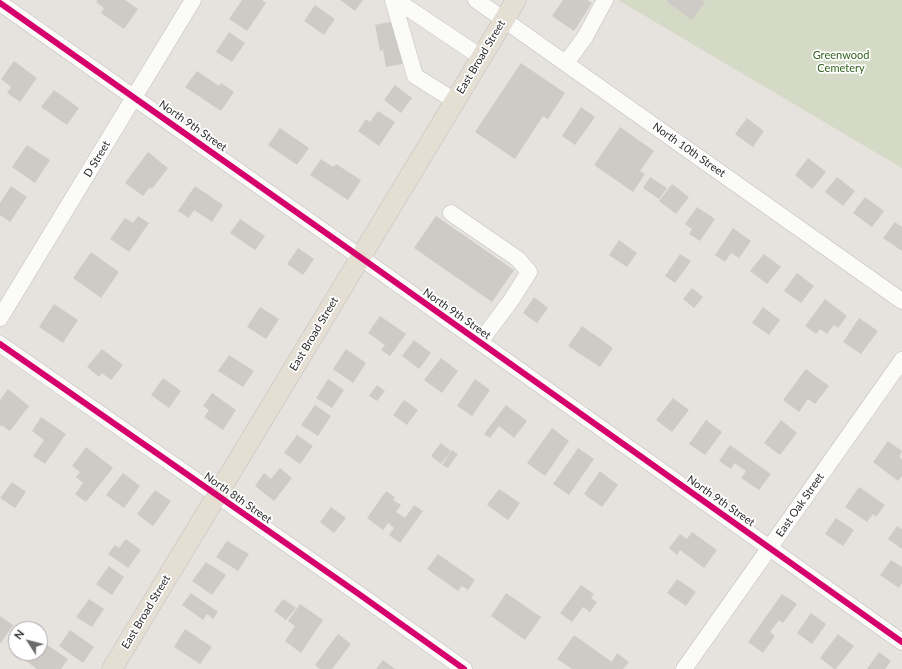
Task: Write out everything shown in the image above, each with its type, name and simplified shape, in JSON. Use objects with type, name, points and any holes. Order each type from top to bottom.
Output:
[{"type":"main road","name":"East Broad Street","points":[[112,669],[516,0]]},
{"type":"street","name":"D Street","points":[[0,318],[193,0]]},
{"type":"street","points":[[393,0],[414,76],[455,101]]},
{"type":"street","points":[[396,0],[481,57]]},
{"type":"street","name":"North 10th Street","points":[[476,0],[902,301]]},
{"type":"street","points":[[566,64],[585,36],[605,0]]},
{"type":"street","name":"North 9th Street","points":[[0,3],[902,642]]},
{"type":"street","points":[[452,213],[518,259],[529,272],[512,299],[480,342]]},
{"type":"street","name":"North 8th Street","points":[[0,344],[464,669]]},
{"type":"street","name":"East Oak Street","points":[[684,669],[902,360]]},
{"type":"green space","name":"Greenwood Cemetery","points":[[618,0],[902,0],[902,168]]},
{"type":"building","points":[[98,0],[125,0],[138,9],[124,29],[101,13],[104,8],[96,2]]},
{"type":"building","points":[[242,0],[262,0],[266,3],[247,31],[229,19]]},
{"type":"building","points":[[340,0],[363,0],[355,11]]},
{"type":"building","points":[[563,0],[587,0],[592,3],[574,31],[552,16]]},
{"type":"building","points":[[668,0],[702,0],[705,2],[692,20],[667,2]]},
{"type":"building","points":[[315,5],[335,19],[324,35],[304,21]]},
{"type":"building","points":[[399,20],[408,63],[386,67],[383,50],[380,51],[375,25]]},
{"type":"building","points":[[229,32],[245,43],[232,62],[216,52]]},
{"type":"building","points":[[14,61],[37,78],[20,102],[7,93],[11,87],[1,79]]},
{"type":"building","points":[[521,63],[565,93],[548,119],[543,116],[515,159],[475,132]]},
{"type":"building","points":[[197,71],[219,86],[221,83],[234,92],[221,111],[185,87]]},
{"type":"building","points":[[395,85],[412,98],[401,113],[384,100]]},
{"type":"building","points":[[54,90],[79,108],[67,125],[41,107]]},
{"type":"building","points":[[581,107],[595,117],[575,145],[562,136]]},
{"type":"building","points":[[378,111],[395,122],[379,146],[358,131],[366,119],[370,122]]},
{"type":"building","points":[[747,118],[764,131],[753,147],[735,134]]},
{"type":"building","points":[[620,127],[654,151],[640,171],[645,174],[633,192],[594,165]]},
{"type":"building","points":[[280,128],[309,148],[297,165],[268,145]]},
{"type":"building","points":[[27,145],[50,160],[35,183],[12,167]]},
{"type":"building","points":[[148,152],[168,168],[152,189],[150,187],[143,196],[125,183]]},
{"type":"building","points":[[808,158],[826,172],[812,189],[795,175]]},
{"type":"building","points":[[321,159],[333,167],[336,164],[361,180],[348,200],[310,175]]},
{"type":"building","points":[[650,177],[667,188],[659,199],[643,188]]},
{"type":"building","points":[[837,177],[855,191],[843,206],[825,192]]},
{"type":"building","points":[[672,184],[689,197],[676,214],[659,201]]},
{"type":"building","points":[[11,186],[27,197],[10,222],[0,215],[0,203]]},
{"type":"building","points":[[195,186],[223,205],[212,222],[194,210],[189,218],[178,211]]},
{"type":"building","points":[[865,197],[884,211],[872,227],[853,213]]},
{"type":"building","points":[[697,207],[715,219],[700,241],[689,234],[692,229],[685,224]]},
{"type":"building","points":[[138,216],[149,223],[129,252],[110,239],[125,218],[133,223]]},
{"type":"building","points":[[436,216],[514,270],[492,302],[414,248]]},
{"type":"building","points":[[240,219],[265,236],[255,250],[230,233]]},
{"type":"building","points":[[895,222],[902,227],[902,251],[883,238]]},
{"type":"building","points":[[733,228],[751,241],[739,258],[731,253],[725,262],[715,255]]},
{"type":"building","points":[[619,240],[637,253],[627,267],[609,255]]},
{"type":"building","points":[[298,248],[314,259],[303,275],[287,264]]},
{"type":"building","points":[[91,252],[119,272],[101,298],[73,278]]},
{"type":"building","points":[[680,254],[691,261],[675,283],[665,276]]},
{"type":"building","points":[[764,254],[781,267],[767,284],[750,271]]},
{"type":"building","points":[[797,273],[814,286],[801,303],[784,291]]},
{"type":"building","points":[[692,288],[703,297],[694,308],[683,299]]},
{"type":"building","points":[[534,297],[548,308],[537,323],[523,313]]},
{"type":"building","points":[[825,299],[847,316],[838,328],[834,325],[827,334],[820,329],[816,334],[805,326]]},
{"type":"building","points":[[54,304],[78,320],[63,343],[39,327]]},
{"type":"building","points":[[260,307],[279,319],[266,339],[247,327]]},
{"type":"building","points":[[763,307],[780,320],[769,335],[752,323]]},
{"type":"building","points":[[380,316],[406,334],[390,356],[381,350],[385,345],[368,333]]},
{"type":"building","points":[[859,318],[878,331],[861,354],[843,342]]},
{"type":"building","points":[[582,326],[613,348],[600,367],[568,346]]},
{"type":"building","points":[[414,340],[431,353],[419,369],[402,356]]},
{"type":"building","points":[[102,349],[123,365],[111,380],[102,373],[99,377],[87,367]]},
{"type":"building","points":[[346,349],[366,363],[353,383],[333,369]]},
{"type":"building","points":[[229,355],[254,371],[243,387],[218,371]]},
{"type":"building","points":[[441,358],[458,371],[442,393],[424,380]]},
{"type":"building","points":[[806,369],[829,386],[815,404],[808,399],[799,412],[783,400]]},
{"type":"building","points":[[163,378],[181,391],[169,408],[151,395]]},
{"type":"building","points":[[328,379],[344,390],[332,408],[316,398]]},
{"type":"building","points":[[475,379],[490,390],[472,416],[457,406]]},
{"type":"building","points":[[377,385],[385,391],[377,401],[369,396]]},
{"type":"building","points":[[8,389],[29,406],[10,431],[1,425],[0,427],[0,400]]},
{"type":"building","points":[[212,393],[236,410],[223,430],[204,417],[209,410],[203,406]]},
{"type":"building","points":[[673,398],[689,410],[672,432],[656,420]]},
{"type":"building","points":[[404,400],[418,410],[407,425],[393,415]]},
{"type":"building","points":[[315,405],[331,416],[318,436],[301,425]]},
{"type":"building","points":[[506,405],[527,421],[514,438],[499,426],[490,438],[484,434]]},
{"type":"building","points":[[41,417],[66,434],[45,464],[33,456],[44,440],[32,431]]},
{"type":"building","points":[[706,420],[722,432],[705,455],[689,444]]},
{"type":"building","points":[[781,420],[797,433],[780,455],[764,443]]},
{"type":"building","points":[[552,428],[569,441],[545,476],[527,463]]},
{"type":"building","points":[[297,435],[313,446],[300,464],[284,453]]},
{"type":"building","points":[[888,441],[902,451],[899,457],[902,459],[902,476],[898,481],[873,462]]},
{"type":"building","points":[[441,443],[451,451],[441,464],[431,456]]},
{"type":"building","points":[[730,445],[771,474],[759,490],[741,478],[746,471],[734,463],[731,469],[719,461]]},
{"type":"building","points":[[86,447],[113,468],[86,502],[75,494],[83,483],[76,477],[80,472],[72,466]]},
{"type":"building","points":[[578,448],[594,459],[569,495],[553,484]]},
{"type":"building","points":[[452,450],[458,454],[448,468],[442,465]]},
{"type":"building","points":[[280,468],[292,478],[274,501],[255,486],[264,473],[271,479]]},
{"type":"building","points":[[600,471],[618,485],[602,507],[584,494]]},
{"type":"building","points":[[123,473],[140,486],[124,508],[106,495]]},
{"type":"building","points":[[12,482],[26,492],[15,508],[0,498]]},
{"type":"building","points":[[859,487],[885,505],[876,517],[873,514],[867,522],[845,507]]},
{"type":"building","points":[[499,489],[520,503],[508,520],[487,505]]},
{"type":"building","points":[[155,490],[171,501],[153,526],[137,514]]},
{"type":"building","points":[[386,491],[395,497],[393,500],[401,505],[396,512],[405,518],[414,505],[423,511],[400,543],[389,535],[394,528],[388,523],[383,530],[367,518]]},
{"type":"building","points":[[331,507],[346,518],[334,533],[320,522]]},
{"type":"building","points":[[836,518],[854,530],[843,546],[825,534]]},
{"type":"building","points":[[897,526],[902,529],[902,549],[888,539]]},
{"type":"building","points":[[692,532],[717,550],[704,568],[680,550],[677,555],[669,548],[680,534],[687,539]]},
{"type":"building","points":[[126,539],[141,550],[128,568],[108,554],[115,545],[119,548]]},
{"type":"building","points":[[227,541],[249,554],[238,571],[216,557]]},
{"type":"building","points":[[438,554],[475,580],[468,590],[462,586],[458,591],[427,569]]},
{"type":"building","points":[[891,560],[902,567],[902,583],[899,588],[880,575]]},
{"type":"building","points":[[206,562],[226,575],[212,595],[192,581]]},
{"type":"building","points":[[109,566],[124,577],[112,595],[96,584]]},
{"type":"building","points":[[677,579],[696,592],[686,606],[667,593]]},
{"type":"building","points":[[581,585],[594,594],[591,598],[597,602],[590,612],[583,607],[572,622],[560,613]]},
{"type":"building","points":[[191,593],[218,612],[213,619],[207,614],[203,620],[182,605]]},
{"type":"building","points":[[506,593],[541,617],[525,640],[491,616]]},
{"type":"building","points":[[782,594],[797,604],[783,623],[779,620],[770,632],[775,636],[763,653],[748,642]]},
{"type":"building","points":[[89,599],[104,609],[92,627],[76,617]]},
{"type":"building","points":[[283,599],[296,608],[286,620],[274,611]]},
{"type":"building","points":[[300,604],[323,620],[301,653],[285,641],[295,626],[288,621]]},
{"type":"building","points":[[811,613],[826,624],[812,644],[797,633]]},
{"type":"building","points":[[0,616],[8,622],[8,632],[1,643]]},
{"type":"building","points":[[185,629],[212,647],[200,664],[174,647]]},
{"type":"building","points":[[70,630],[94,647],[83,663],[59,646]]},
{"type":"building","points":[[338,634],[351,644],[332,669],[320,669],[315,665]]},
{"type":"building","points":[[838,634],[854,646],[836,669],[834,669],[820,658]]},
{"type":"building","points":[[574,635],[612,662],[617,653],[629,662],[623,669],[572,669],[557,659]]},
{"type":"building","points":[[48,645],[68,659],[61,669],[37,669],[26,661],[48,661]]},
{"type":"building","points":[[879,652],[891,661],[885,669],[867,669]]},
{"type":"building","points":[[383,660],[395,669],[376,669]]},
{"type":"cycle path","points":[[0,3],[902,642]]},
{"type":"cycle path","points":[[0,344],[464,669]]}]
